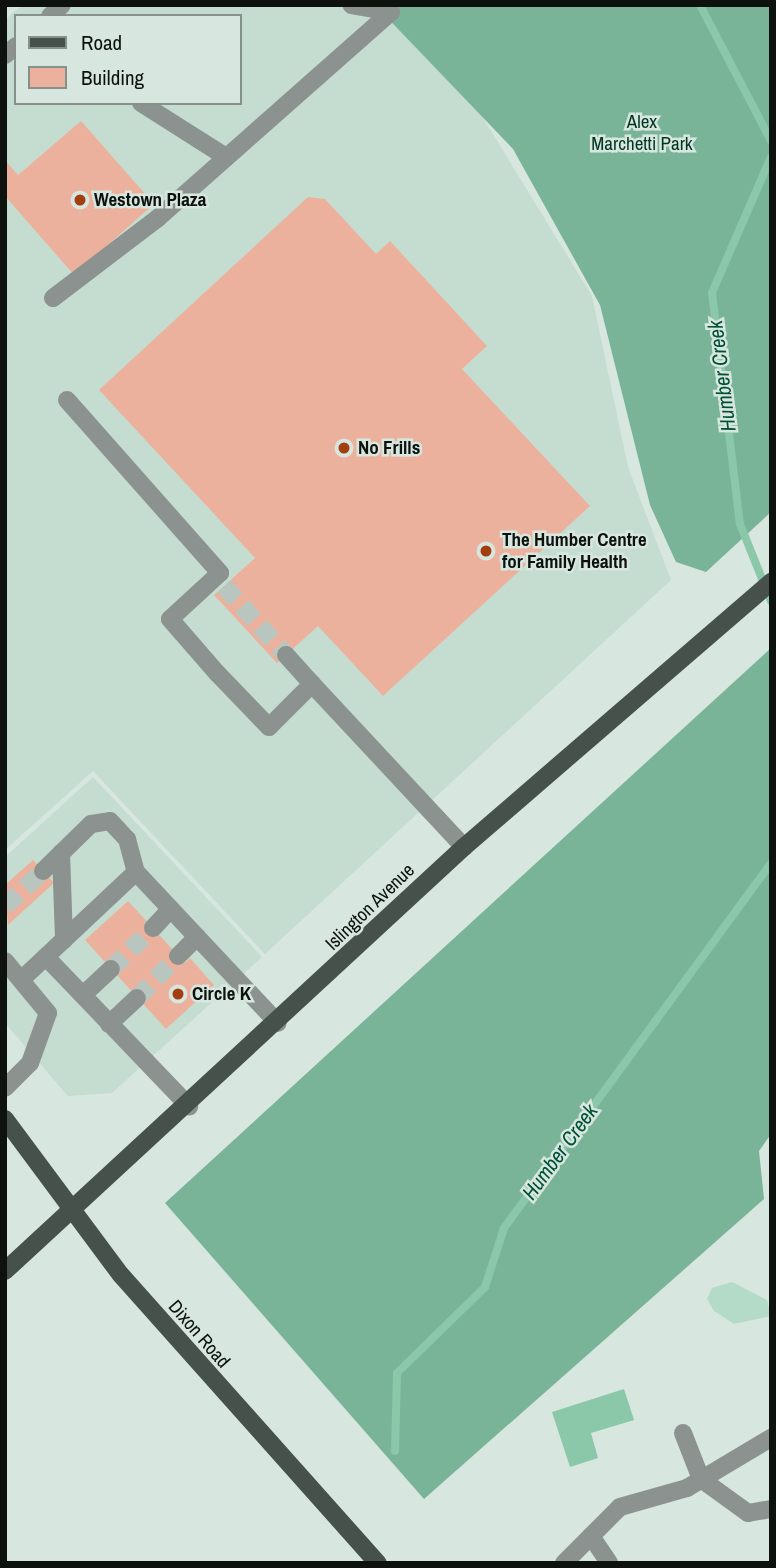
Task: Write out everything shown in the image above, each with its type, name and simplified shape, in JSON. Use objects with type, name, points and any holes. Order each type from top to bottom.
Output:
[{"type":"main road","name":"Islington Avenue","points":[[5,1271],[189,1106],[464,847],[695,651],[771,582]]},
{"type":"main road","name":"Dixon Road","points":[[5,1119],[129,1285],[378,1563]]},
{"type":"lane","points":[[53,298],[226,157],[391,12],[352,5]]},
{"type":"lane","points":[[144,105],[226,157]]},
{"type":"lane","points":[[67,400],[220,573],[220,582],[170,619],[269,727],[312,684]]},
{"type":"lane","points":[[286,654],[464,847]]},
{"type":"lane","points":[[43,871],[91,824],[110,821],[127,839],[136,872],[278,1023]]},
{"type":"lane","points":[[61,853],[64,940]]},
{"type":"lane","points":[[22,979],[136,872]]},
{"type":"lane","points":[[152,928],[171,909]]},
{"type":"lane","points":[[178,956],[197,937]]},
{"type":"lane","points":[[46,957],[189,1106]]},
{"type":"lane","points":[[5,961],[48,1013],[30,1063],[5,1088]]},
{"type":"lane","points":[[83,995],[111,969]]},
{"type":"lane","points":[[109,1024],[137,998]]},
{"type":"lane","points":[[683,1433],[701,1479],[748,1513],[771,1509]]},
{"type":"lane","points":[[564,1563],[620,1507],[701,1479],[771,1438]]},
{"type":"lane","points":[[591,1536],[609,1563]]},
{"type":"shaded area","points":[[22,5],[414,5],[592,296],[628,467],[671,580],[265,954],[93,771],[5,850],[5,20]]},
{"type":"shaded area","points":[[93,777],[262,957],[112,1093],[68,1096],[5,1023],[5,857]]},
{"type":"shaded area","points":[[732,1282],[767,1300],[771,1316],[734,1324],[714,1311],[707,1299],[712,1288]]},
{"type":"shaded area","points":[[624,1389],[634,1420],[591,1433],[598,1458],[570,1467],[552,1412]]},
{"type":"green space","name":"Alex Marchetti Park","points":[[375,5],[771,5],[771,512],[706,572],[676,562],[650,505],[600,305],[513,149]]},
{"type":"green space","points":[[771,648],[771,1134],[759,1151],[764,1199],[424,1499],[165,1203]]},
{"type":"building","name":"Westown Plaza","points":[[81,121],[154,204],[74,275],[5,196],[5,160],[18,175]]},
{"type":"building","name":"No Frills","points":[[308,197],[325,199],[376,254],[390,241],[487,346],[462,369],[590,506],[383,696],[318,626],[277,663],[214,595],[255,558],[99,390]]},
{"type":"building","points":[[33,860],[54,883],[8,925],[5,885]]},
{"type":"building","points":[[128,901],[185,963],[190,958],[214,985],[166,1029],[85,940]]},
{"type":"waterway","name":"Humber Creek","points":[[700,5],[771,141]]},
{"type":"waterway","name":"Humber Creek","points":[[771,157],[712,293],[740,524],[771,601]]},
{"type":"waterway","name":"Humber Creek","points":[[395,1451],[397,1373],[485,1287],[504,1228],[771,863]]},
{"type":"tunnel","points":[[224,586],[286,655]]},
{"type":"tunnel","points":[[5,906],[43,871]]},
{"type":"tunnel","points":[[111,969],[153,928]]},
{"type":"tunnel","points":[[137,998],[178,956]]},
{"type":"place","name":"Westown Plaza","points":[[80,200]]},
{"type":"place","name":"No Frills","points":[[344,448]]},
{"type":"place","name":"The Humber Centre for Family Health","points":[[486,551]]},
{"type":"place","name":"Circle K","points":[[178,994]]}]
